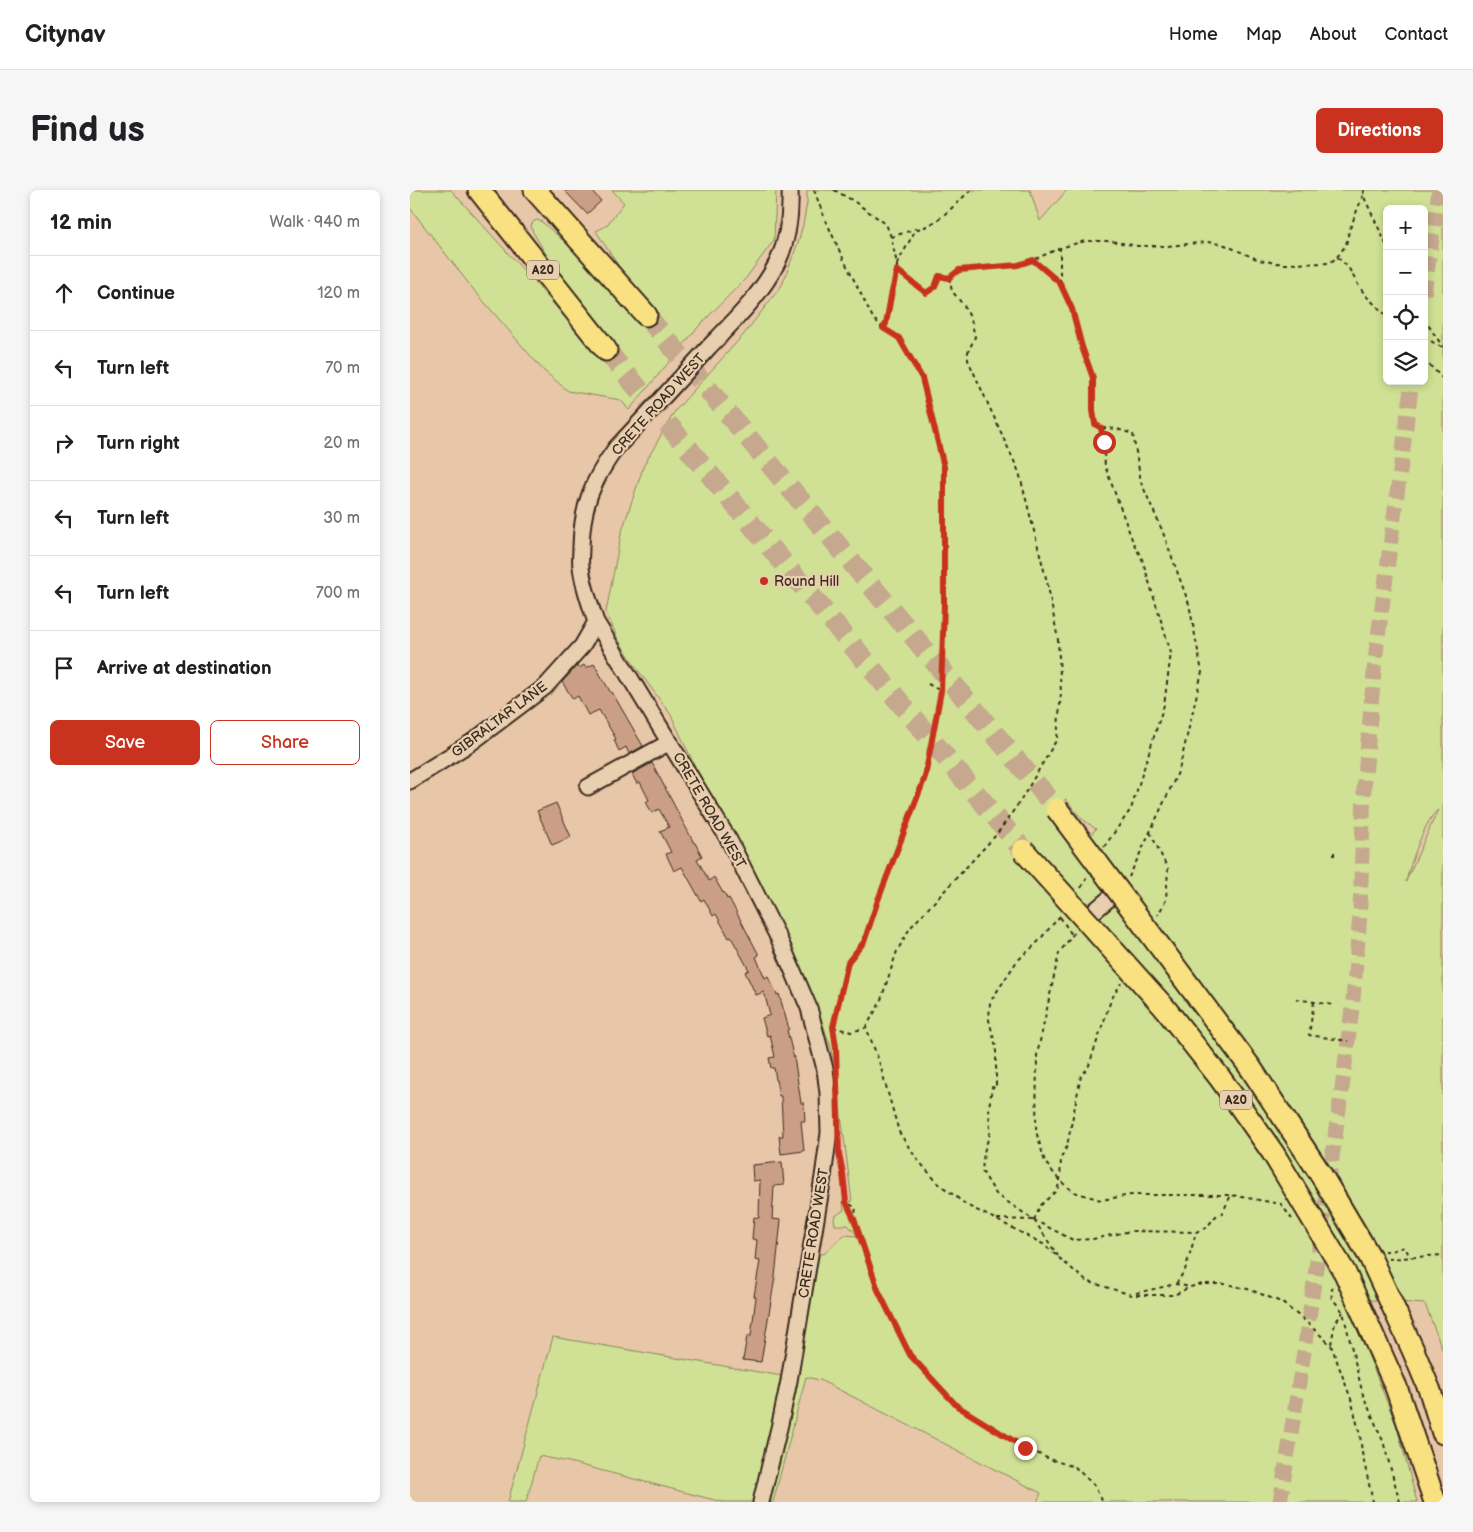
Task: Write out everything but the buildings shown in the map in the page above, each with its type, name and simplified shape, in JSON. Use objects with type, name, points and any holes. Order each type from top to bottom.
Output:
[{"type":"highway","points":[[535,190],[646,315]]},
{"type":"highway","name":"A20","points":[[482,195],[606,350]]},
{"type":"highway","name":"A20","points":[[1057,809],[1122,887],[1250,1067],[1320,1173],[1370,1257],[1430,1391],[1443,1434]]},
{"type":"highway","name":"A20","points":[[1023,850],[1079,927],[1164,1007],[1220,1078],[1273,1153],[1345,1273],[1396,1387],[1435,1502]]},
{"type":"street","name":"CRETE ROAD WEST","points":[[761,1502],[789,1381],[829,1133],[828,1093],[823,1062],[809,1008],[780,941],[730,840],[596,622],[587,595],[581,566],[582,528],[586,507],[592,487],[602,467],[616,448],[740,314],[768,280],[786,238],[790,190]]},
{"type":"street","name":"GIBRALTAR LANE","points":[[410,781],[472,742],[545,687],[582,646],[596,622]]},
{"type":"street","points":[[588,787],[670,742]]},
{"type":"street","points":[[1079,927],[1122,887]]},
{"type":"path","points":[[814,190],[823,214],[873,318],[883,328],[899,338],[922,378],[944,467],[944,604],[941,691],[925,777],[864,942],[848,962],[833,1027],[836,1057]]},
{"type":"path","points":[[834,190],[886,224],[891,237],[897,270],[886,324],[883,328]]},
{"type":"path","points":[[891,237],[920,229],[944,216],[971,190]]},
{"type":"path","points":[[897,270],[926,293],[935,287],[939,276],[949,278],[959,270],[1018,265],[1060,248],[1085,241],[1111,241],[1138,246],[1168,246],[1208,242],[1225,245],[1259,260],[1283,264],[1330,264],[1346,245],[1349,231],[1364,190]]},
{"type":"path","points":[[1363,195],[1383,238]]},
{"type":"path","points":[[897,264],[916,229]]},
{"type":"path","points":[[1060,248],[1060,283],[1072,309],[1093,378],[1095,424],[1101,428],[1117,429],[1133,434],[1141,482],[1162,530],[1189,604],[1202,672],[1179,770],[1122,887]]},
{"type":"path","points":[[1337,257],[1348,267],[1360,288],[1383,313]]},
{"type":"path","points":[[1033,260],[1060,283]]},
{"type":"path","points":[[833,1027],[851,1032],[866,1027],[880,1003],[897,951],[910,928],[997,834],[1021,800],[1058,738],[1062,693],[1058,640],[1048,586],[1019,472],[968,360],[968,352],[975,338],[971,319],[964,306],[952,291],[949,278]]},
{"type":"path","points":[[1428,325],[1443,348]]},
{"type":"path","points":[[1428,339],[1443,348]]},
{"type":"path","points":[[1428,363],[1443,379]]},
{"type":"path","points":[[1101,428],[1106,466],[1133,542],[1142,559],[1171,653],[1164,705],[1131,809],[1102,850]]},
{"type":"path","points":[[928,684],[941,691]]},
{"type":"path","points":[[1150,832],[1168,869],[1166,900],[1157,916]]},
{"type":"path","points":[[1334,852],[1334,860]]},
{"type":"path","points":[[1081,888],[1089,872]]},
{"type":"path","points":[[1065,910],[1036,944],[1017,961],[990,1002],[989,1020],[996,1048],[996,1088],[992,1087],[990,1097],[990,1133],[984,1152],[982,1171],[996,1194],[1034,1220],[1073,1240],[1094,1239],[1131,1231],[1196,1232],[1206,1228],[1216,1216],[1222,1214],[1230,1195]]},
{"type":"path","points":[[1060,917],[1079,927],[1059,953],[1037,1055],[1036,1131],[1045,1162],[1060,1181],[1074,1192],[1101,1200],[1131,1195],[1230,1195],[1281,1204],[1292,1219]]},
{"type":"path","points":[[1034,1220],[1040,1206],[1057,1190],[1060,1181],[1061,1158],[1067,1146],[1082,1076],[1088,1068],[1111,1000],[1120,983]]},
{"type":"path","points":[[1296,999],[1334,1005]]},
{"type":"path","points":[[1314,1002],[1310,1034],[1348,1041]]},
{"type":"path","points":[[866,1027],[899,1132],[916,1158],[938,1184],[968,1206],[1043,1244],[1086,1281],[1132,1295],[1174,1295],[1203,1284],[1227,1284],[1252,1290],[1281,1302],[1331,1345],[1351,1399],[1373,1502]]},
{"type":"path","points":[[839,1154],[846,1202],[854,1219],[878,1290],[910,1355],[957,1406],[1025,1448],[1049,1459],[1075,1467],[1094,1485],[1103,1502]]},
{"type":"path","points":[[846,1202],[856,1208],[854,1219]]},
{"type":"path","points":[[995,1219],[1034,1220]]},
{"type":"path","points":[[1034,1220],[1060,1260]]},
{"type":"path","points":[[1176,1284],[1185,1270],[1196,1232]]},
{"type":"path","points":[[1385,1259],[1443,1255]]},
{"type":"path","points":[[1335,1283],[1331,1292],[1332,1298],[1343,1312],[1363,1395],[1383,1441],[1400,1502]]},
{"type":"path","points":[[1132,1295],[1176,1284],[1190,1288]]},
{"type":"path","points":[[1331,1345],[1335,1323],[1343,1312]]},
{"type":"green space","points":[[410,190],[451,190],[591,345],[578,301],[550,261],[533,232],[531,226],[533,222],[537,220],[542,222],[597,270],[636,289],[621,270],[596,231],[606,226],[624,203],[612,190],[776,190],[774,240],[746,278],[699,326],[629,410],[621,400],[568,391],[543,370],[473,289],[410,208]]},
{"type":"green space","points":[[807,190],[1030,190],[1040,221],[1067,190],[1443,190],[1443,1351],[1425,1304],[1344,1298],[1397,1427],[1417,1502],[1037,1502],[1041,1493],[820,1380],[806,1377],[773,1502],[765,1502],[817,1253],[824,1254],[844,1235],[858,1236],[848,1225],[835,1225],[834,1217],[844,1210],[843,1202],[847,1200],[852,1202],[831,1047],[808,983],[805,988],[708,794],[671,715],[618,639],[606,612],[621,534],[644,465],[675,411],[745,333],[782,285],[803,225]],"holes":[[[1066,799],[1081,818],[1096,829],[1075,852],[1048,811]],[[1438,810],[1407,880],[1414,854],[1428,822]],[[1057,872],[1041,888],[1031,873]]]},
{"type":"green space","points":[[553,1337],[782,1376],[754,1502],[722,1502],[539,1456],[526,1502],[508,1502]]},
{"type":"tunnel","points":[[1428,266],[1439,190]]},
{"type":"tunnel","points":[[646,315],[1057,809]]},
{"type":"tunnel","points":[[606,350],[1023,850]]},
{"type":"tunnel","points":[[1280,1502],[1304,1352],[1353,1000],[1360,914],[1364,788],[1375,660],[1411,385]]},
{"type":"place","name":"Round Hill","points":[[764,581]]},
{"type":"route","points":[[1025,1448],[957,1406],[910,1355],[878,1290],[854,1219],[846,1202],[839,1154],[836,1047],[833,1027],[848,962],[864,942],[925,777],[941,691],[944,604],[944,467],[922,378],[899,338],[883,328],[886,324],[897,270],[926,293],[935,287],[939,276],[949,278],[959,270],[997,268],[1018,265],[1033,260],[1060,283],[1072,309],[1093,378],[1095,424],[1101,428],[1104,442]]}]
